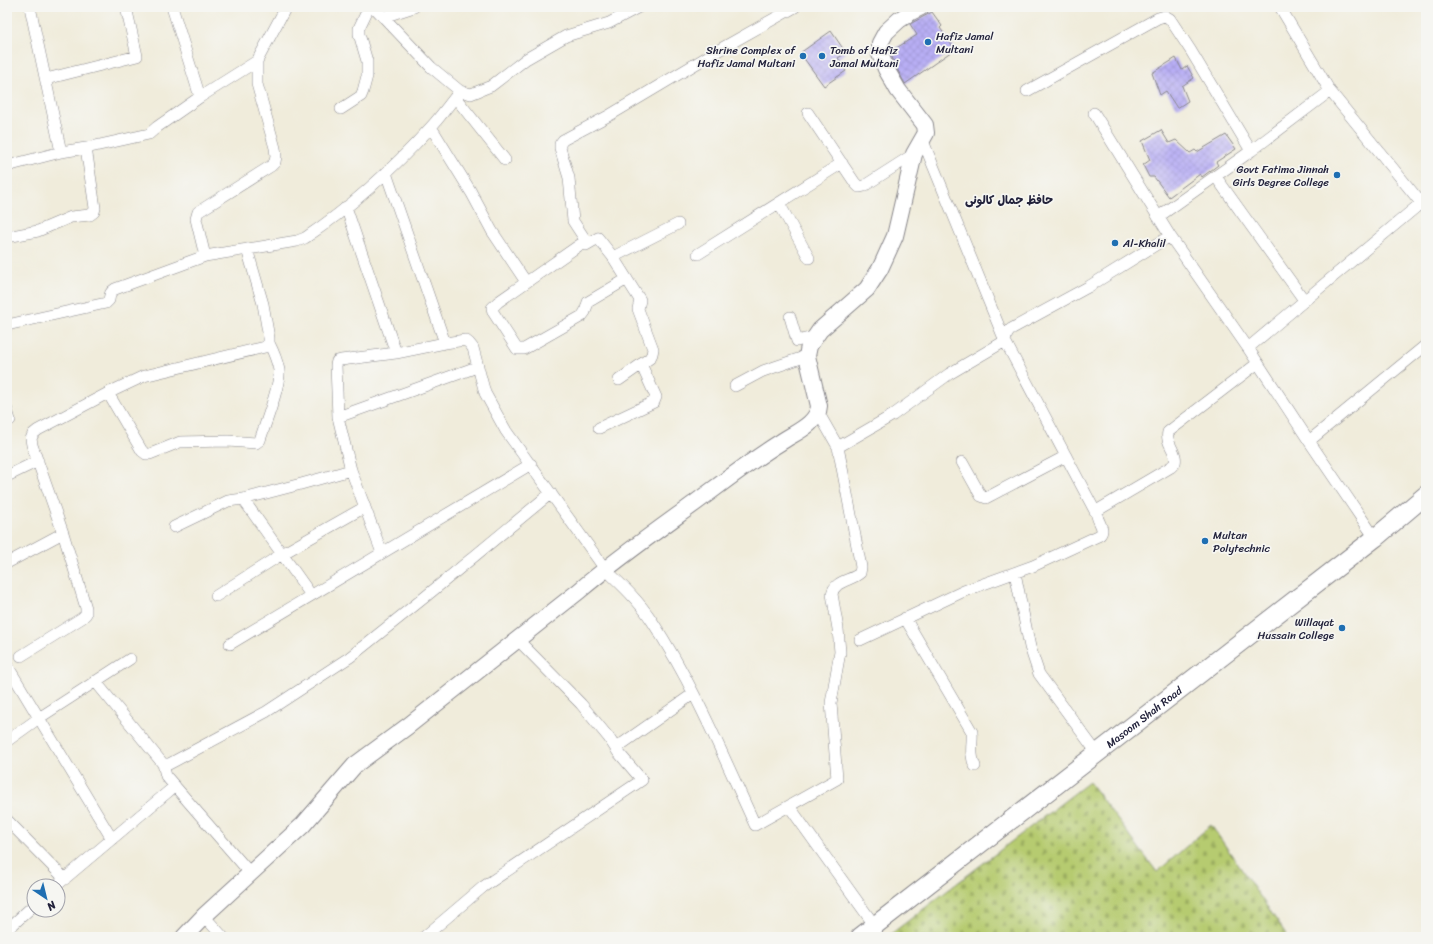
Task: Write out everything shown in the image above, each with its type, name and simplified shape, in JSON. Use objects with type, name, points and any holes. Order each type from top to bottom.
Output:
[{"type":"main road","name":"Masoom Shah Road","points":[[860,937],[1375,538],[1426,495]]},
{"type":"street","points":[[30,7],[61,152]]},
{"type":"street","points":[[46,79],[137,56],[126,7]]},
{"type":"street","points":[[172,7],[200,97]]},
{"type":"street","points":[[205,256],[196,219],[198,212],[263,172],[275,162],[275,148],[257,84],[257,61],[286,7]]},
{"type":"street","points":[[341,109],[361,96],[364,91],[367,76],[367,61],[359,34],[369,7]]},
{"type":"street","points":[[374,7],[457,94],[505,160]]},
{"type":"street","points":[[383,17],[414,7]]},
{"type":"street","points":[[457,94],[471,94],[491,86],[526,59],[566,36],[609,23],[639,7]]},
{"type":"street","points":[[588,244],[573,221],[569,178],[560,148],[560,144],[563,140],[610,115],[724,47],[795,7]]},
{"type":"street","points":[[184,937],[204,916],[303,825],[355,765],[408,726],[605,569],[761,455],[807,425],[814,418],[818,412],[819,406],[807,356],[809,346],[813,337],[820,330],[867,289],[880,269],[895,236],[918,148],[926,133],[925,125],[898,90],[886,69],[880,54],[880,43],[886,32],[899,20],[921,7]]},
{"type":"street","points":[[1248,348],[1304,300],[1424,206],[1330,91],[1280,7]]},
{"type":"street","points":[[1027,91],[1158,18],[1165,16],[1170,20],[1191,51],[1251,151]]},
{"type":"street","points":[[7,166],[61,152],[144,136],[200,97],[257,61]]},
{"type":"street","points":[[1158,217],[1216,177],[1330,91]]},
{"type":"street","points":[[7,325],[106,303],[110,300],[110,294],[115,289],[205,256],[297,241],[305,238],[346,207],[386,173],[431,127],[457,94]]},
{"type":"street","points":[[808,113],[859,187],[864,186],[918,148]]},
{"type":"street","points":[[1094,113],[1170,236],[1248,348],[1375,538]]},
{"type":"street","points":[[431,127],[471,192],[492,231],[526,282]]},
{"type":"street","points":[[7,237],[38,231],[71,217],[90,215],[94,212],[95,208],[86,148]]},
{"type":"street","points":[[860,640],[964,591],[1015,573],[1102,533],[1096,513],[1005,341],[918,148]]},
{"type":"street","points":[[698,254],[842,163]]},
{"type":"street","points":[[386,173],[445,343]]},
{"type":"street","points":[[1216,177],[1304,300]]},
{"type":"street","points":[[779,203],[808,258]]},
{"type":"street","points":[[346,207],[396,353]]},
{"type":"street","points":[[613,257],[678,224]]},
{"type":"street","points":[[838,447],[893,415],[949,374],[1005,341],[1007,334],[1011,329],[1088,287],[1170,236]]},
{"type":"street","points":[[619,380],[650,358],[653,349],[638,309],[640,300],[627,279],[613,257],[598,238],[588,244],[581,244],[526,282],[492,308],[493,312],[517,349],[520,350],[582,316],[588,302],[627,279]]},
{"type":"street","points":[[108,393],[142,451],[146,454],[150,454],[180,442],[259,442],[278,384],[279,370],[269,343],[263,304],[247,249]]},
{"type":"street","points":[[790,317],[798,341],[813,337]]},
{"type":"street","points":[[382,553],[351,470],[338,417],[337,361],[396,353],[465,340],[469,342],[473,348],[485,393],[506,430],[605,569],[625,588],[651,620],[694,694],[755,825],[837,779],[831,703],[840,652],[832,594],[833,588],[839,583],[855,578],[860,573],[861,567],[838,447],[818,412]]},
{"type":"street","points":[[21,656],[86,614],[86,608],[64,534],[32,445],[32,434],[44,426],[144,376],[260,349],[269,343]]},
{"type":"street","points":[[1309,441],[1426,345]]},
{"type":"street","points":[[735,386],[763,371],[807,356]]},
{"type":"street","points":[[1096,513],[1101,508],[1175,463],[1175,455],[1167,440],[1168,432],[1258,363]]},
{"type":"street","points":[[599,428],[656,400],[641,364]]},
{"type":"street","points":[[338,417],[477,367]]},
{"type":"street","points":[[962,462],[981,496],[986,498],[1066,456]]},
{"type":"street","points":[[7,476],[38,461]]},
{"type":"street","points":[[230,644],[531,464]]},
{"type":"street","points":[[174,527],[228,501],[301,484],[351,470]]},
{"type":"street","points":[[163,764],[169,764],[266,712],[350,656],[425,597],[551,493]]},
{"type":"street","points":[[243,498],[310,595]]},
{"type":"street","points":[[216,596],[282,554],[365,507]]},
{"type":"street","points":[[7,563],[64,534]]},
{"type":"street","points":[[1015,573],[1030,647],[1039,674],[1097,753]]},
{"type":"street","points":[[905,618],[972,732],[971,754],[975,766]]},
{"type":"street","points":[[424,937],[483,887],[642,780],[581,704],[517,639]]},
{"type":"street","points":[[7,741],[39,718],[130,659]]},
{"type":"street","points":[[7,665],[112,839]]},
{"type":"street","points":[[95,681],[163,764],[166,776],[251,874]]},
{"type":"street","points":[[616,748],[694,694]]},
{"type":"street","points":[[65,878],[175,786]]},
{"type":"street","points":[[789,806],[875,926]]},
{"type":"street","points":[[7,820],[57,878]]},
{"type":"street","points":[[7,930],[26,912]]},
{"type":"street","points":[[204,916],[223,937]]},
{"type":"green space","points":[[1089,782],[1157,872],[1211,825],[1288,937],[887,937]]},
{"type":"building","name":"Hafiz Jamal Multani","points":[[932,12],[942,26],[940,28],[955,49],[905,84],[890,52],[917,35],[910,24]]},
{"type":"building","name":"Tomb of Hafiz Jamal Multani","points":[[831,31],[846,53],[838,58],[846,71],[824,86],[800,53]]},
{"type":"building","points":[[1176,58],[1182,70],[1187,66],[1194,78],[1182,86],[1188,101],[1177,108],[1166,91],[1160,95],[1152,73]]},
{"type":"building","points":[[1161,130],[1169,143],[1176,140],[1190,153],[1195,150],[1197,152],[1226,135],[1236,149],[1216,162],[1218,165],[1202,177],[1200,174],[1169,197],[1154,177],[1149,177],[1143,165],[1150,160],[1142,141]]},
{"type":"place","name":"Hafiz Jamal Multani","points":[[928,42]]},
{"type":"place","name":"Shrine Complex of Hafiz Jamal Multani","points":[[803,56]]},
{"type":"place","name":"Tomb of Hafiz Jamal Multani","points":[[822,56]]},
{"type":"place","name":"Govt Fatima Jinnah Girls Degree College","points":[[1337,175]]},
{"type":"place","name":"Al-Khalil","points":[[1115,243]]},
{"type":"place","name":"Multan Polytechnic","points":[[1205,541]]},
{"type":"place","name":"Willayat Hussain College","points":[[1342,628]]},
{"type":"district","name":"حافظ جمال کالونی","points":[[1009,200]]}]
